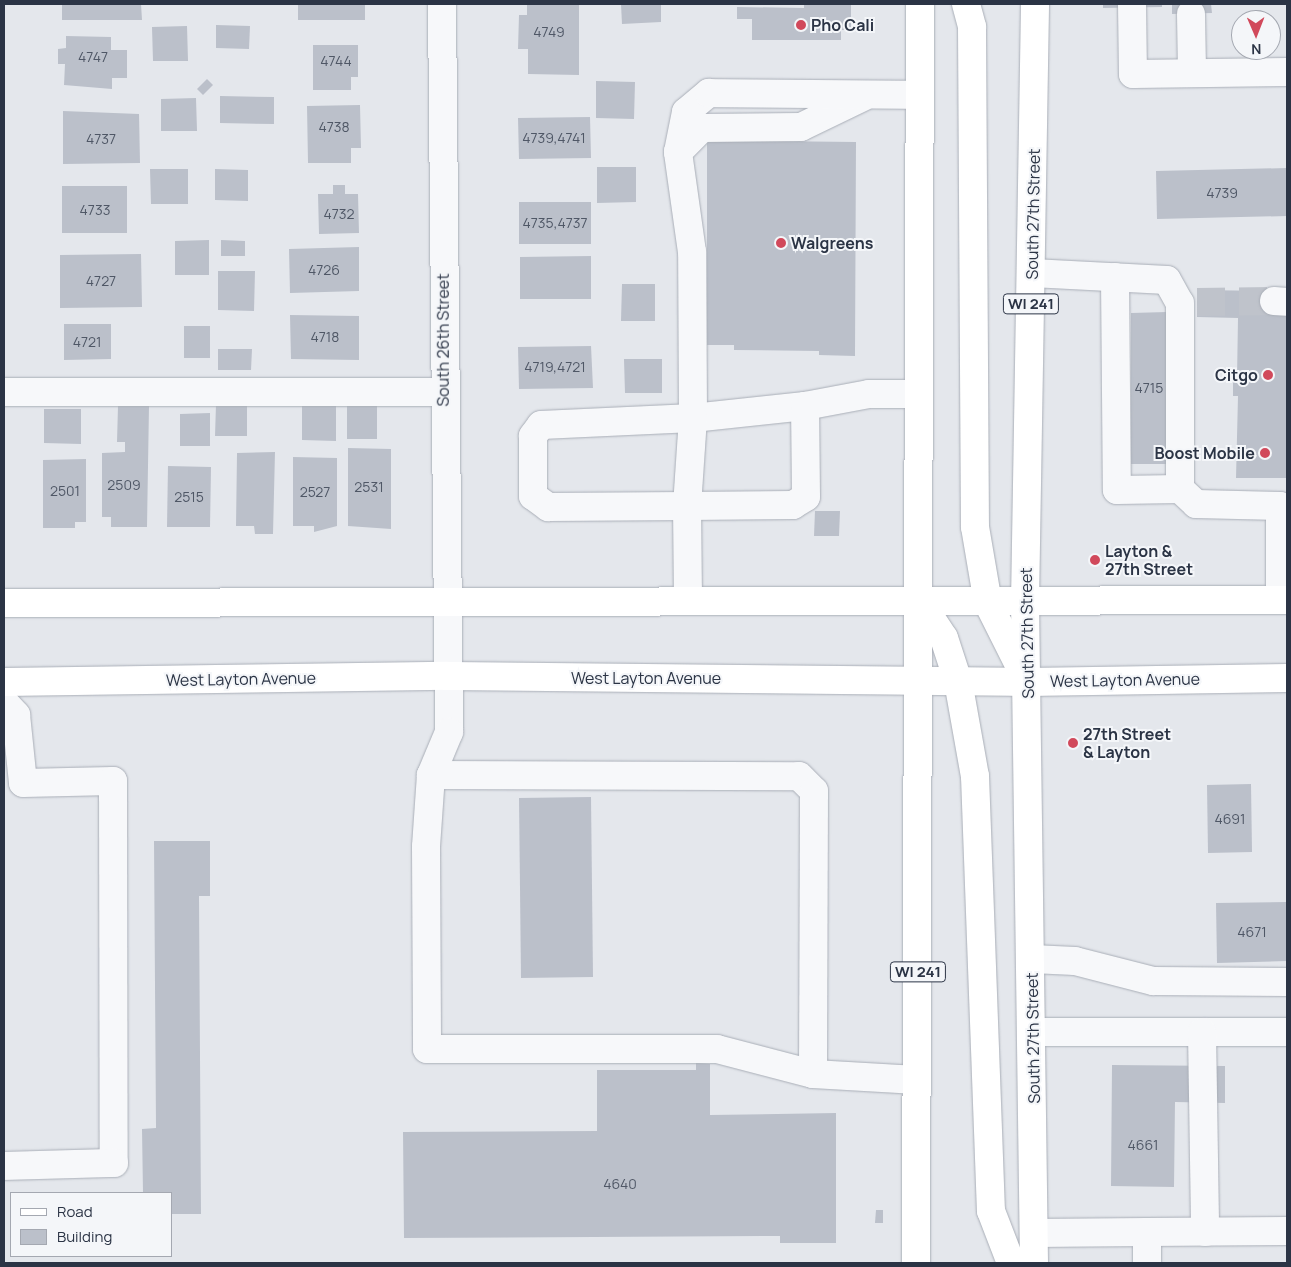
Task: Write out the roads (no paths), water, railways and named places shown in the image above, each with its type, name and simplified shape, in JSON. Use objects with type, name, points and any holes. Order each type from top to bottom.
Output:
[{"type":"main road","name":"WI 241","points":[[916,1263],[920,680],[920,4]]},
{"type":"main road","points":[[966,4],[972,27],[975,527],[988,602],[1028,682]]},
{"type":"main road","name":"South 27th Street","points":[[1034,4],[1032,273],[1025,604],[1034,1032],[1034,1263]]},
{"type":"main road","points":[[919,600],[944,638],[958,681],[975,776],[991,1211],[1012,1263]]},
{"type":"main road","points":[[4,603],[919,600],[1025,604],[1284,600]]},
{"type":"main road","name":"West Layton Avenue","points":[[4,682],[447,676],[1028,682],[1287,678]]},
{"type":"street","name":"South 26th Street","points":[[442,4],[445,601],[449,732],[431,775],[426,847],[427,1049],[717,1049],[813,1074]]},
{"type":"street","points":[[1132,4],[1133,74],[1287,72]]},
{"type":"street","points":[[1191,14],[1192,73]]},
{"type":"street","points":[[688,600],[687,506],[693,418],[692,252],[678,152],[686,112],[709,93],[920,95]]},
{"type":"street","points":[[1032,273],[1167,280],[1189,302],[1180,489]]},
{"type":"street","points":[[1115,277],[1117,490],[1180,489],[1196,504],[1284,502],[1284,600]]},
{"type":"street","points":[[4,392],[443,392]]},
{"type":"street","points":[[805,406],[806,497],[793,505],[548,507],[533,496],[532,436],[541,425],[693,418],[805,406],[869,394],[919,394]]},
{"type":"street","points":[[4,702],[16,716],[13,786],[112,782],[114,1163],[4,1166]]},
{"type":"street","points":[[431,775],[798,776],[814,791],[813,1074],[917,1080]]},
{"type":"street","points":[[1032,959],[1074,961],[1153,981],[1287,982]]},
{"type":"street","points":[[1034,1032],[1287,1032]]},
{"type":"street","points":[[1202,1032],[1205,1232]]},
{"type":"street","points":[[1034,1233],[1287,1231]]},
{"type":"street","points":[[1147,1232],[1147,1263]]},
{"type":"tunnel","points":[[1197,302],[1274,301]]},
{"type":"place","name":"Pho Cali","points":[[801,25]]},
{"type":"place","name":"Walgreens","points":[[781,243]]},
{"type":"place","name":"Citgo","points":[[1268,375]]},
{"type":"place","name":"Boost Mobile","points":[[1265,453]]},
{"type":"place","name":"Layton & 27th Street","points":[[1095,560]]},
{"type":"place","name":"27th Street & Layton","points":[[1073,743]]}]
